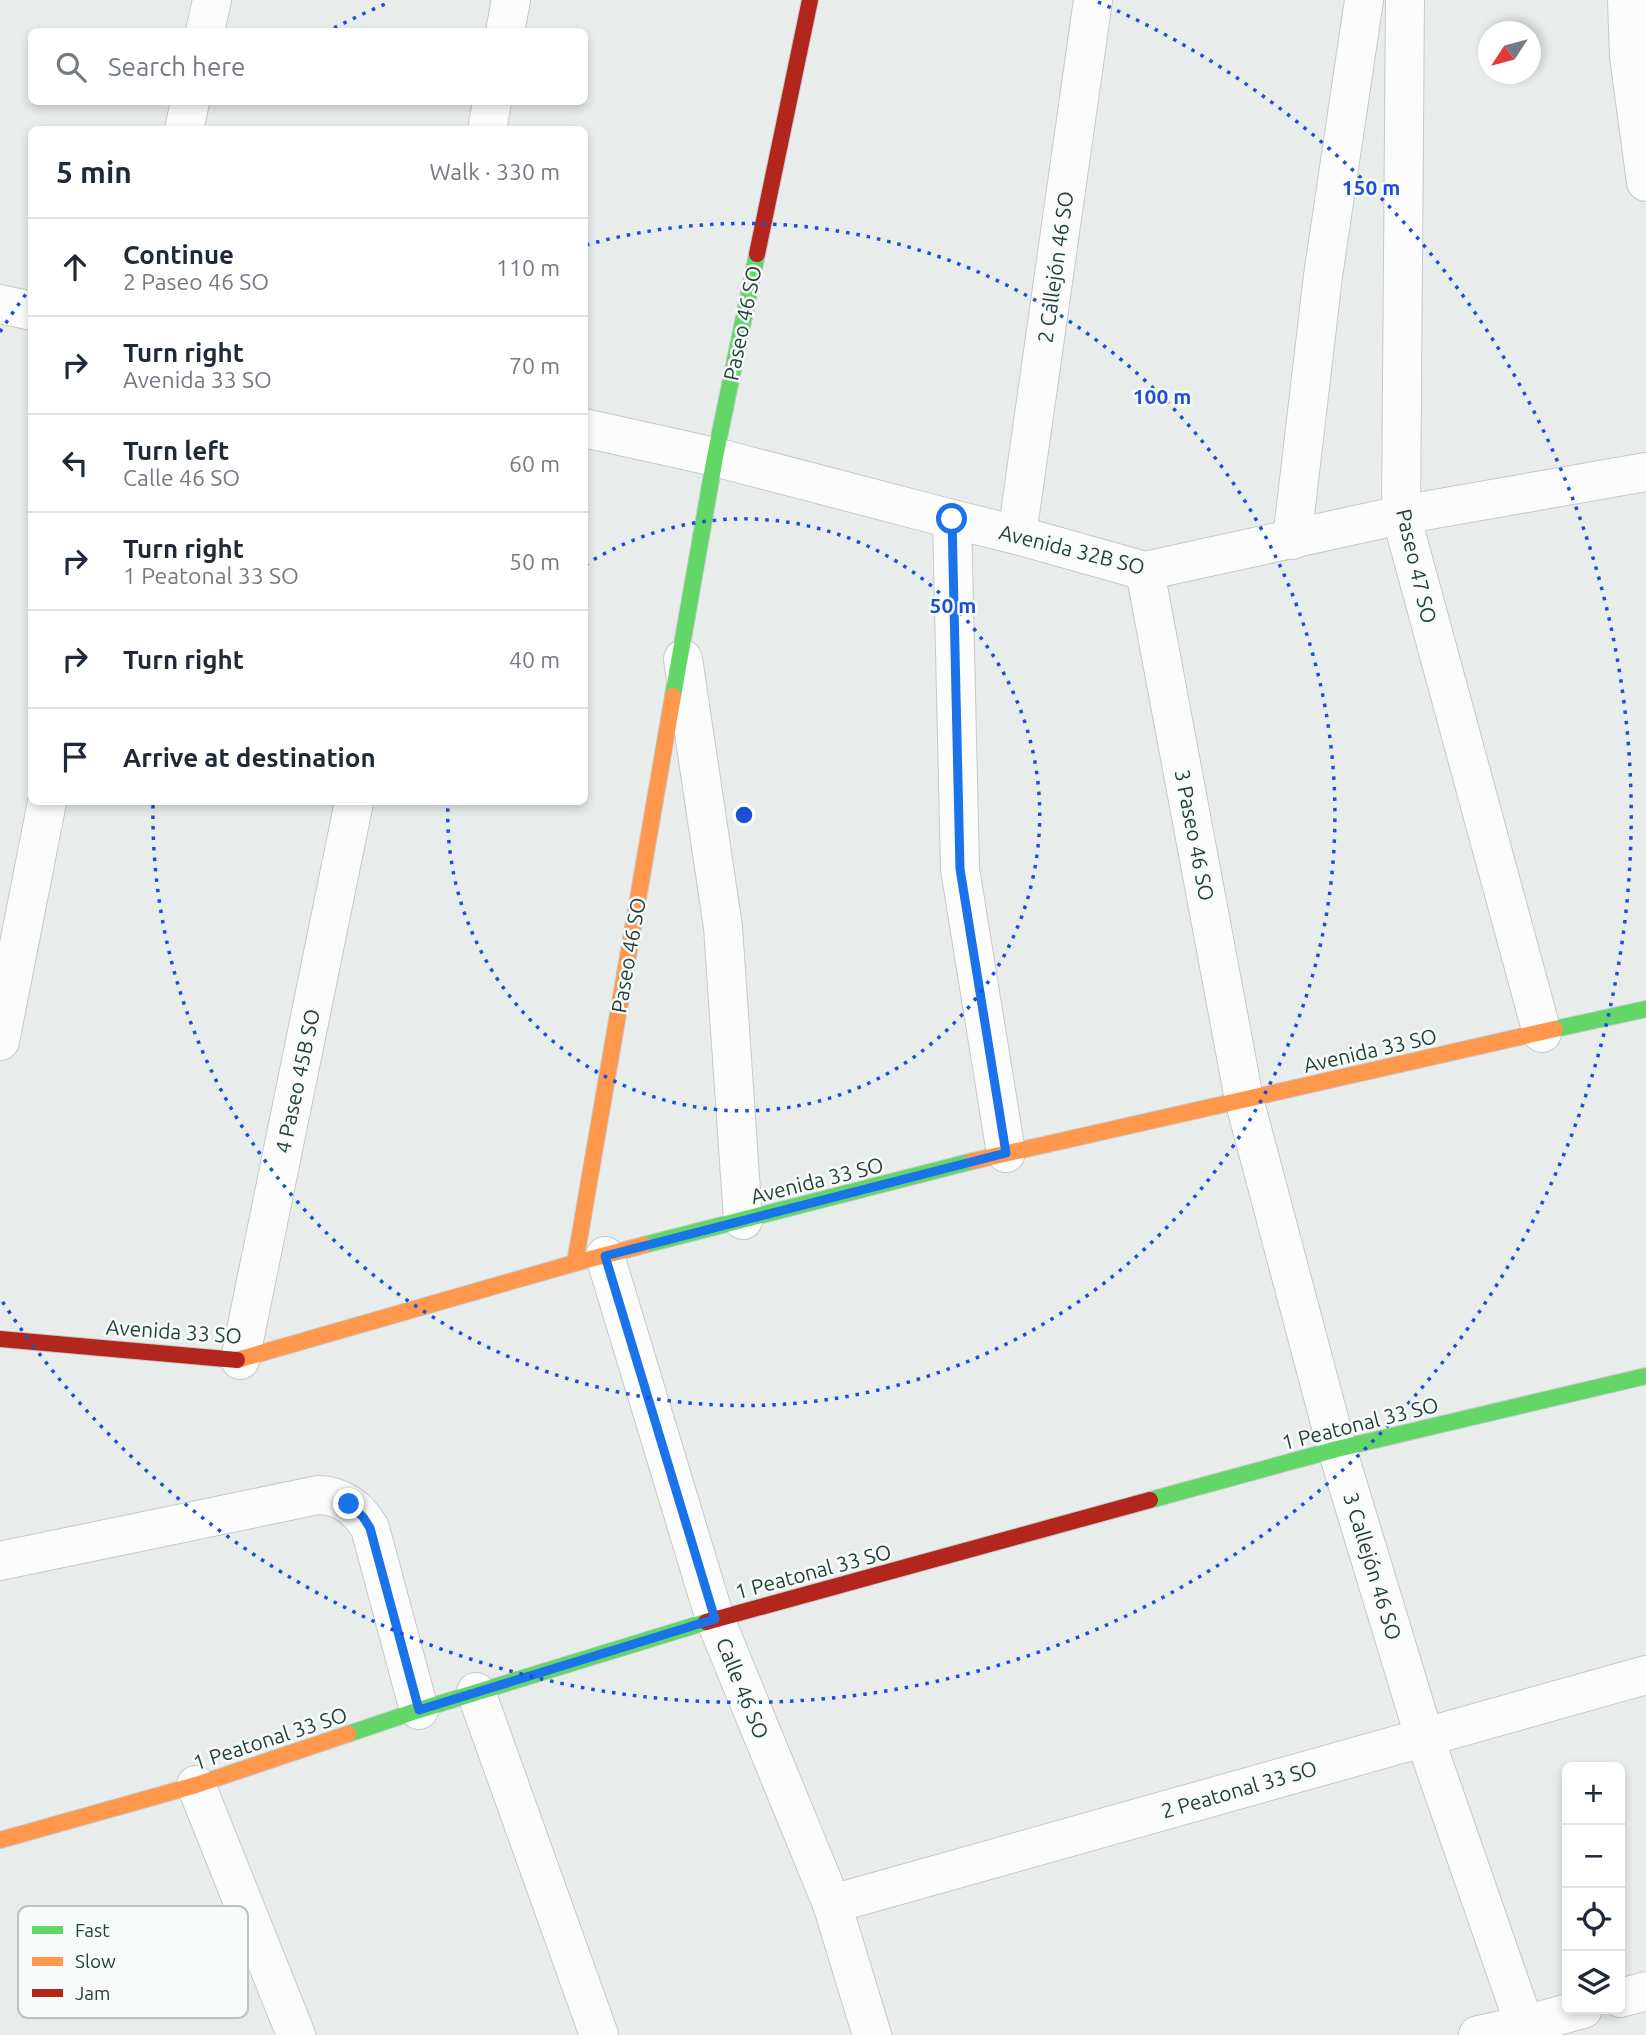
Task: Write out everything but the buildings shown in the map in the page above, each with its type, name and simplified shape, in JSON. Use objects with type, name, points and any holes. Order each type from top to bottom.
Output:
[{"type":"street","points":[[206,28],[212,0]]},
{"type":"street","points":[[506,28],[511,0]]},
{"type":"street","name":"Paseo 46 SO","points":[[590,1259],[681,647],[715,457],[810,0]]},
{"type":"street","name":"2 Callejón 46 SO","points":[[1017,535],[1093,0]]},
{"type":"street","points":[[1292,540],[1323,276],[1364,0]]},
{"type":"street","name":"Paseo 47 SO","points":[[1405,0],[1401,514],[1542,1033]]},
{"type":"street","points":[[1627,0],[1629,56],[1646,182]]},
{"type":"street","points":[[185,126],[189,105]]},
{"type":"street","points":[[487,126],[491,105]]},
{"type":"street","points":[[0,304],[28,310]]},
{"type":"street","name":"Avenida 32B SO","points":[[588,429],[715,457],[1145,571],[1401,514],[1646,472]]},
{"type":"street","points":[[952,519],[960,869],[1006,1153]]},
{"type":"street","name":"3 Paseo 46 SO","points":[[1145,571],[1244,1099]]},
{"type":"street","name":"Paseo 46 SO","points":[[681,647],[723,927],[743,1220]]},
{"type":"street","points":[[0,1041],[46,805]]},
{"type":"street","name":"4 Paseo 45B SO","points":[[240,1360],[353,805]]},
{"type":"street","name":"Avenida 33 SO","points":[[0,1339],[240,1360],[590,1259],[1006,1153],[1646,1009]]},
{"type":"street","name":"3 Callejón 46 SO","points":[[1244,1099],[1338,1448],[1424,1736],[1526,2030]]},
{"type":"street","name":"Calle 46 SO","points":[[590,1259],[715,1619],[832,1904],[872,2035]]},
{"type":"street","name":"1 Peatonal 33 SO","points":[[0,1840],[196,1785],[419,1710],[715,1619],[1338,1448],[1646,1376]]},
{"type":"street","points":[[0,1561],[318,1495],[338,1498],[363,1517],[370,1528],[419,1710]]},
{"type":"street","name":"2 Peatonal 33 SO","points":[[832,1904],[1646,1675]]},
{"type":"street","points":[[476,1692],[599,2035]]},
{"type":"street","points":[[196,1785],[244,1906]]},
{"type":"street","points":[[248,1915],[296,2035]]},
{"type":"street","points":[[1625,1997],[1646,1991]]},
{"type":"street","points":[[1478,2035],[1526,2030],[1569,2014]]},
{"type":"traffic: fast","points":[[673,696],[715,457],[757,254]]},
{"type":"traffic: fast","points":[[1555,1029],[1646,1009]]},
{"type":"traffic: fast","points":[[644,1245],[973,1161]]},
{"type":"traffic: fast","points":[[1150,1500],[1337,1449],[1646,1376]]},
{"type":"traffic: fast","points":[[348,1734],[706,1622]]},
{"type":"traffic: slow","points":[[575,1263],[673,696]]},
{"type":"traffic: slow","points":[[973,1161],[1555,1029]]},
{"type":"traffic: slow","points":[[237,1360],[644,1245]]},
{"type":"traffic: slow","points":[[0,1840],[196,1785],[348,1734]]},
{"type":"traffic: jam","points":[[757,254],[810,0]]},
{"type":"traffic: jam","points":[[0,1339],[237,1360]]},
{"type":"traffic: jam","points":[[706,1622],[1150,1500]]},
{"type":"route","points":[[349,1504],[370,1528],[419,1710],[715,1619],[605,1256],[1006,1153],[960,869],[952,519]]}]
